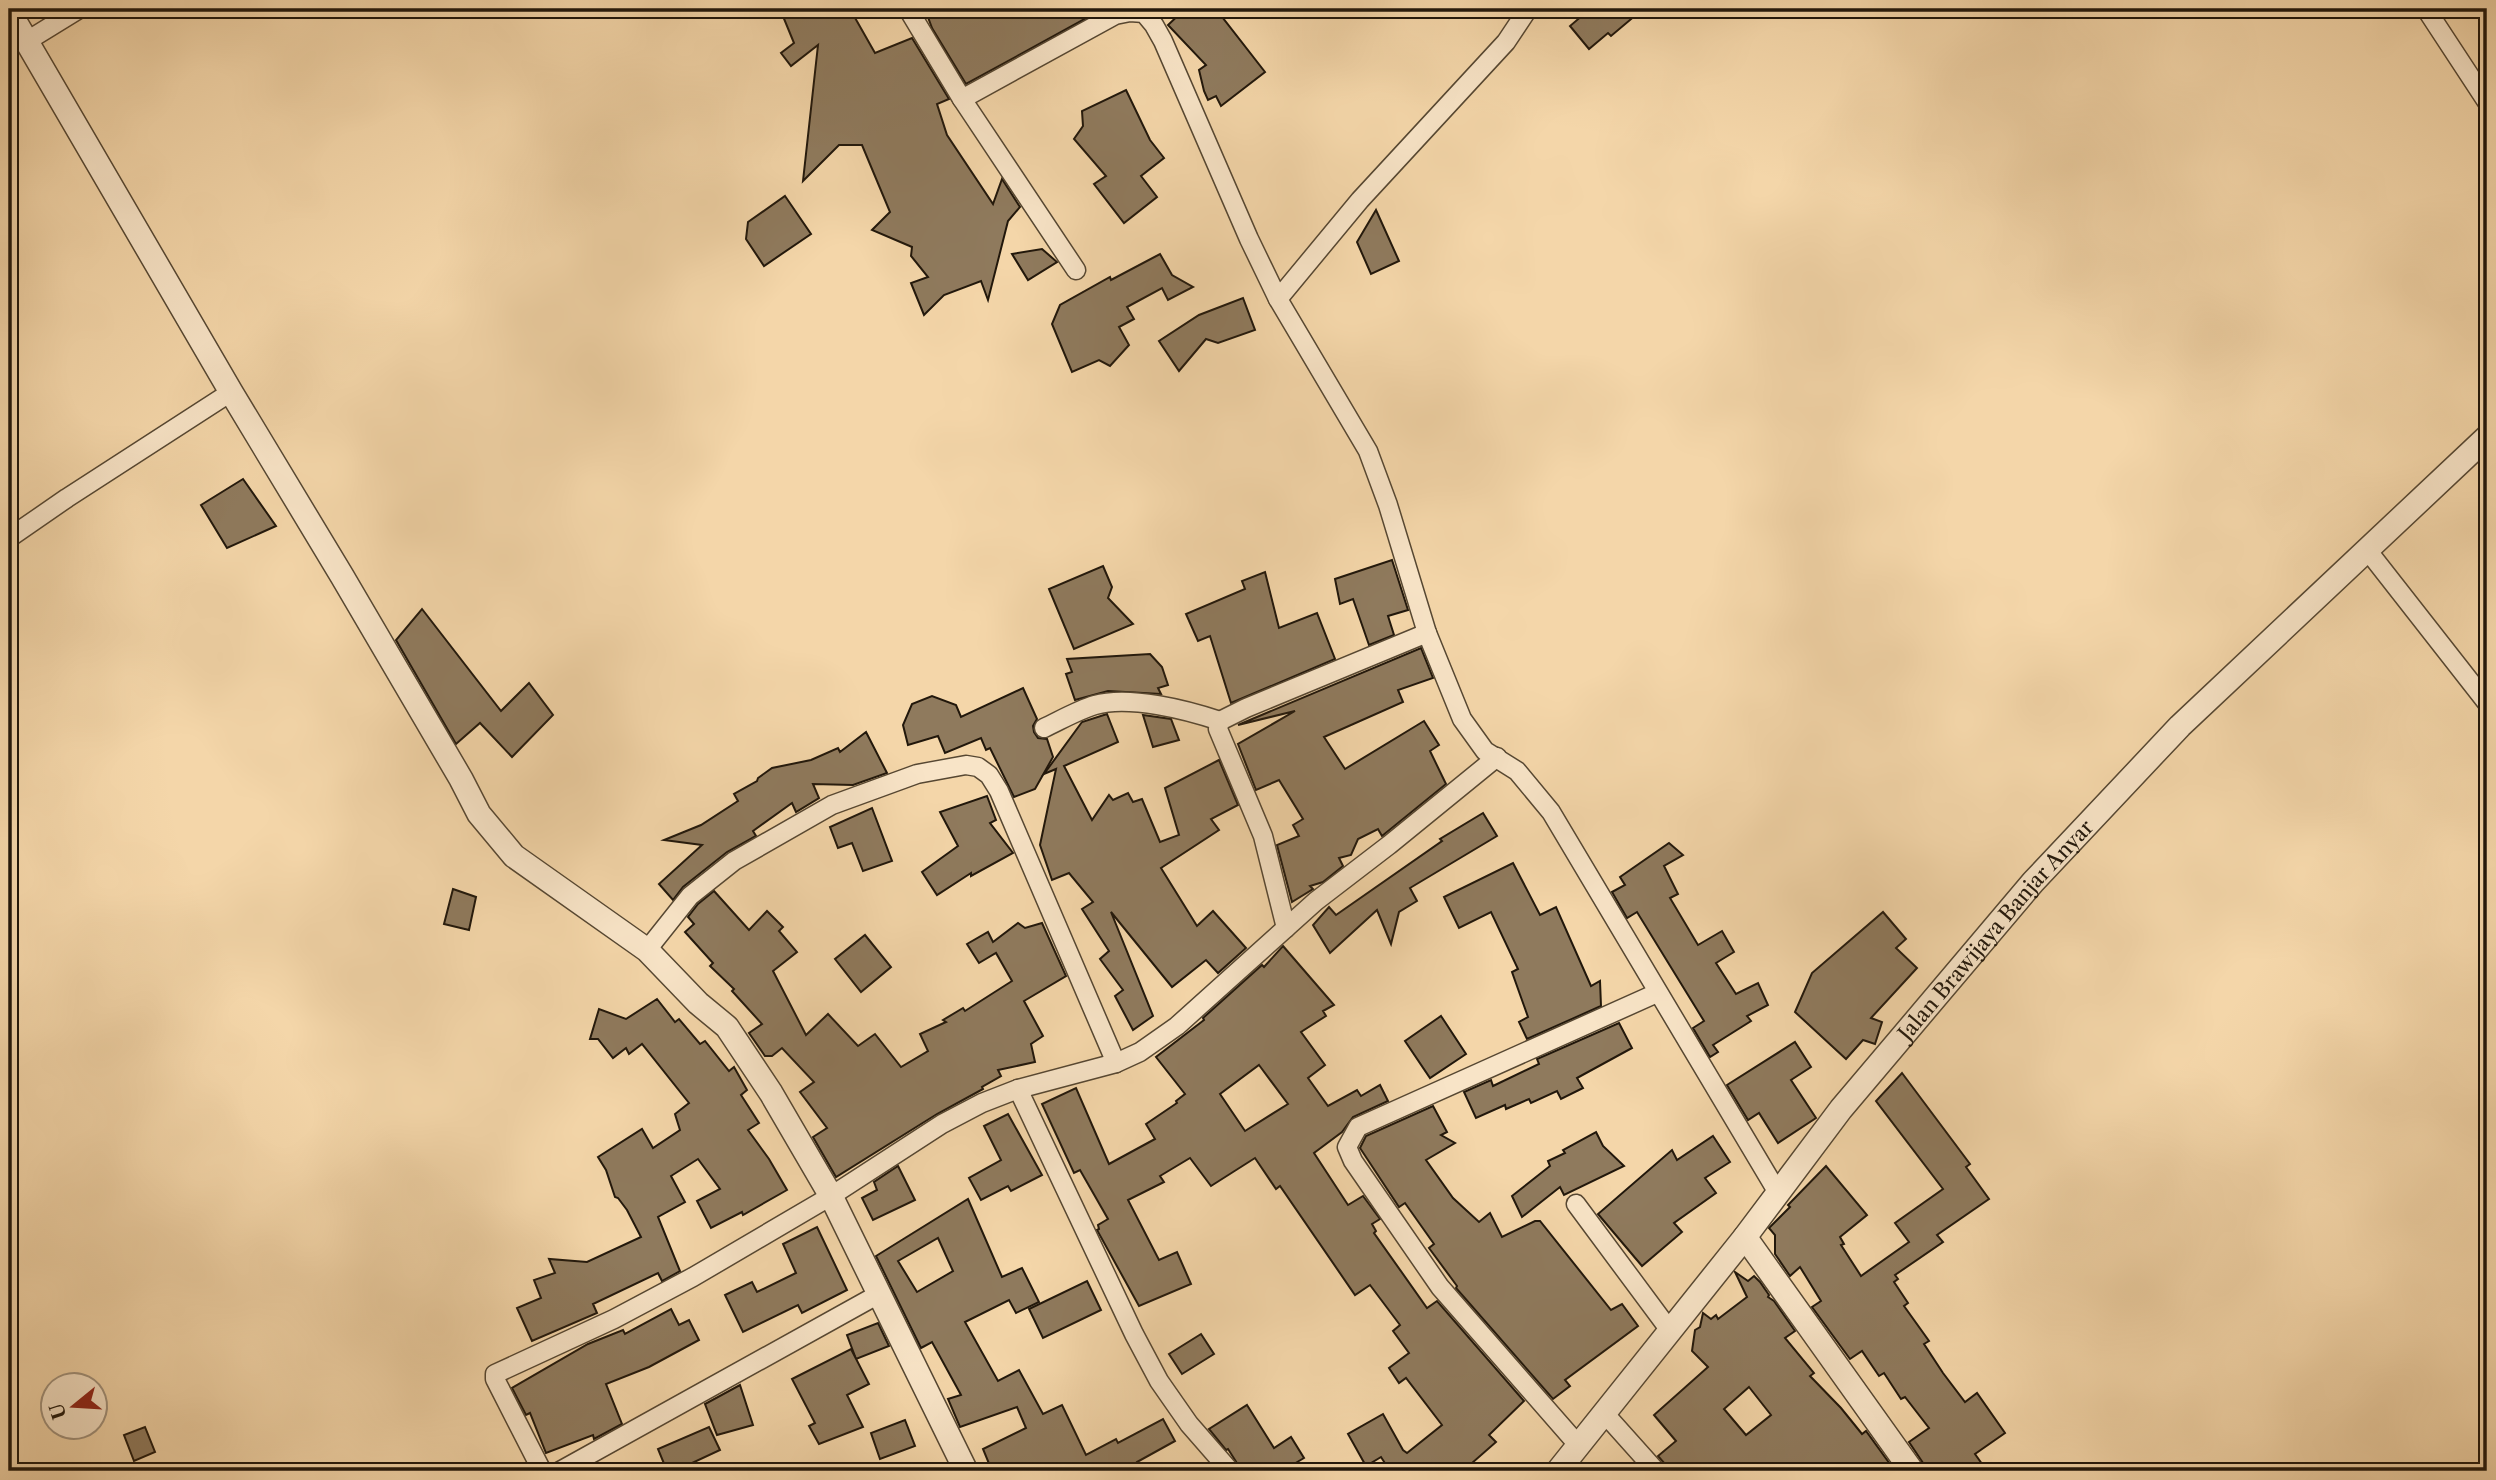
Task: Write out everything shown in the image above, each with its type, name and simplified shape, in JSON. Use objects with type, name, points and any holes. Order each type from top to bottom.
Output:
[{"type":"street","points":[[27,41],[79,9]]},
{"type":"street","points":[[908,9],[962,99],[1076,270]]},
{"type":"street","points":[[1278,299],[1360,200],[1506,42],[1528,9]]},
{"type":"street","points":[[2426,9],[2487,102]]},
{"type":"street","points":[[9,11],[461,779],[479,814],[514,856],[647,950],[698,1003],[727,1027],[771,1093],[831,1196],[966,1471]]},
{"type":"street","points":[[962,99],[1115,15],[1143,11],[1154,25],[1278,299],[1368,451],[1388,505],[1427,633],[1462,719],[1485,751],[1517,771],[1551,812],[1777,1193]]},
{"type":"street","points":[[9,538],[231,392]]},
{"type":"street","name":"Jalan Brawijaya Banjar Anyar","points":[[1558,1471],[1671,1332],[1841,1109],[2033,882],[2107,801],[2242,666],[2487,437]]},
{"type":"street","points":[[2368,551],[2487,703]]},
{"type":"street","points":[[1044,727],[1097,705],[1124,703],[1167,706],[1220,721],[1427,633]]},
{"type":"street","points":[[1220,721],[1218,729],[1263,836],[1286,928]]},
{"type":"street","points":[[542,1471],[495,1379],[495,1374],[614,1319],[693,1276],[831,1196],[952,1118],[982,1103],[1018,1089],[1116,1063],[1140,1052],[1177,1026],[1316,901],[1497,757]]},
{"type":"street","points":[[647,950],[690,897],[734,861],[832,805],[917,774],[956,766],[978,767],[989,775],[999,791],[1116,1063]]},
{"type":"street","points":[[1579,1446],[1440,1287],[1353,1161],[1347,1147],[1358,1126],[1657,993]]},
{"type":"street","points":[[1018,1089],[1159,1381],[1189,1424],[1230,1471]]},
{"type":"street","points":[[1576,1204],[1671,1332]]},
{"type":"street","points":[[1745,1237],[1912,1471]]},
{"type":"street","points":[[560,1471],[879,1294]]},
{"type":"street","points":[[1605,1414],[1656,1471]]},
{"type":"building","points":[[780,9],[850,9],[875,53],[912,38],[949,99],[937,104],[947,135],[993,204],[1002,179],[1020,207],[1008,221],[988,300],[981,281],[944,295],[924,315],[911,283],[928,277],[911,256],[912,247],[872,230],[890,212],[862,145],[839,145],[803,181],[818,45],[791,66],[781,53],[794,43]]},
{"type":"building","points":[[925,9],[1103,9],[966,84],[932,28]]},
{"type":"building","points":[[1185,9],[1233,9],[1223,18],[1265,72],[1221,106],[1216,96],[1208,100],[1204,91],[1199,70],[1206,65],[1168,25]]},
{"type":"building","points":[[1590,9],[1643,9],[1611,36],[1608,33],[1589,49],[1570,26]]},
{"type":"building","points":[[1126,90],[1150,140],[1164,158],[1141,176],[1157,197],[1124,223],[1094,184],[1106,176],[1074,139],[1083,126],[1082,111]]},
{"type":"building","points":[[785,196],[811,234],[764,266],[746,239],[748,222]]},
{"type":"building","points":[[1376,210],[1399,261],[1371,274],[1357,242]]},
{"type":"building","points":[[1042,249],[1057,262],[1028,280],[1012,254]]},
{"type":"building","points":[[1160,254],[1172,275],[1193,287],[1168,300],[1162,288],[1127,307],[1134,319],[1119,327],[1129,345],[1110,366],[1099,360],[1072,372],[1052,324],[1060,305],[1110,277],[1111,280]]},
{"type":"building","points":[[1243,298],[1255,330],[1218,343],[1206,339],[1179,371],[1159,341],[1199,315]]},
{"type":"building","points":[[243,479],[276,526],[227,548],[201,505]]},
{"type":"building","points":[[1392,560],[1408,610],[1388,616],[1394,635],[1369,645],[1353,599],[1340,604],[1335,579]]},
{"type":"building","points":[[1103,566],[1112,587],[1108,598],[1133,624],[1074,649],[1049,589]]},
{"type":"building","points":[[1265,572],[1279,628],[1317,613],[1335,659],[1231,703],[1210,636],[1198,641],[1186,614],[1245,589],[1242,581]]},
{"type":"building","points":[[422,609],[501,711],[529,683],[553,715],[512,757],[480,723],[456,744],[396,640]]},
{"type":"building","points":[[1421,648],[1433,678],[1398,690],[1403,702],[1324,737],[1345,769],[1424,721],[1439,745],[1430,751],[1446,784],[1382,836],[1378,829],[1358,839],[1351,855],[1339,858],[1343,866],[1323,882],[1310,886],[1313,889],[1292,902],[1277,845],[1299,836],[1293,825],[1303,819],[1279,780],[1256,790],[1238,744],[1295,711],[1238,725]]},
{"type":"building","points":[[1150,654],[1162,667],[1168,685],[1158,688],[1161,694],[1108,691],[1075,700],[1066,674],[1072,672],[1067,659]]},
{"type":"building","points":[[1023,688],[1037,719],[1033,726],[1034,732],[1038,738],[1047,739],[1053,757],[1035,789],[1014,797],[990,748],[986,750],[981,738],[945,753],[938,736],[908,745],[903,725],[912,704],[932,696],[956,705],[961,717]]},
{"type":"building","points":[[1107,714],[1118,742],[1064,766],[1092,820],[1109,795],[1113,800],[1128,793],[1133,802],[1142,799],[1160,842],[1179,835],[1165,788],[1219,760],[1238,805],[1211,819],[1219,830],[1161,868],[1197,926],[1213,911],[1246,948],[1218,973],[1206,960],[1172,987],[1111,912],[1153,1016],[1133,1030],[1115,996],[1123,990],[1100,959],[1109,951],[1082,909],[1093,902],[1069,873],[1052,880],[1040,845],[1056,769],[1044,774],[1082,722]]},
{"type":"building","points":[[1143,715],[1171,719],[1179,740],[1153,747]]},
{"type":"building","points":[[866,732],[887,773],[853,785],[813,784],[819,798],[796,812],[792,803],[753,831],[756,836],[727,852],[683,887],[673,900],[659,884],[702,845],[664,840],[701,825],[738,801],[734,794],[757,781],[772,768],[811,760],[838,748],[840,752]]},
{"type":"building","points":[[987,796],[996,820],[990,823],[1013,853],[971,876],[971,873],[937,895],[922,872],[958,846],[940,812]]},
{"type":"building","points":[[872,808],[892,861],[863,871],[852,843],[838,848],[830,827]]},
{"type":"building","points":[[1483,813],[1497,836],[1410,888],[1417,901],[1399,912],[1391,944],[1377,910],[1330,953],[1313,925],[1329,907],[1336,915],[1442,841],[1440,839]]},
{"type":"building","points":[[1669,843],[1683,855],[1664,866],[1678,894],[1670,898],[1698,945],[1722,931],[1734,952],[1716,963],[1736,994],[1758,983],[1768,1005],[1747,1016],[1751,1021],[1713,1045],[1718,1052],[1710,1057],[1693,1028],[1704,1021],[1637,912],[1627,918],[1612,892],[1625,885],[1620,877]]},
{"type":"building","points":[[1513,863],[1540,915],[1556,907],[1591,986],[1600,981],[1601,1006],[1527,1039],[1519,1022],[1528,1017],[1512,972],[1518,969],[1491,912],[1459,928],[1444,897]]},
{"type":"building","points":[[453,889],[476,897],[469,930],[444,924]]},
{"type":"building","points":[[714,891],[749,930],[767,911],[783,927],[779,931],[797,952],[773,971],[806,1035],[828,1014],[858,1046],[875,1034],[901,1067],[928,1051],[920,1034],[946,1022],[943,1020],[963,1008],[965,1011],[1012,981],[996,953],[979,963],[967,944],[988,932],[993,942],[1018,923],[1025,928],[1042,923],[1066,976],[1024,1001],[1043,1036],[1031,1044],[1035,1062],[998,1070],[1001,1076],[982,1087],[983,1089],[937,1114],[836,1177],[813,1137],[827,1128],[800,1092],[814,1082],[782,1048],[772,1056],[765,1056],[749,1033],[762,1024],[732,991],[734,989],[710,966],[713,963],[685,932],[694,924],[688,917],[698,904]]},
{"type":"building","points":[[1883,912],[1906,939],[1896,948],[1917,968],[1871,1018],[1882,1022],[1875,1044],[1863,1040],[1846,1059],[1795,1012],[1812,973]]},
{"type":"building","points":[[865,935],[891,967],[861,992],[835,959]]},
{"type":"building","points":[[1283,946],[1334,1005],[1323,1011],[1326,1016],[1301,1032],[1325,1065],[1308,1078],[1328,1106],[1357,1090],[1361,1096],[1380,1085],[1388,1101],[1353,1117],[1342,1132],[1314,1153],[1348,1205],[1363,1196],[1380,1219],[1372,1224],[1376,1231],[1374,1233],[1427,1308],[1437,1301],[1524,1401],[1489,1435],[1496,1442],[1472,1463],[1479,1471],[1383,1471],[1388,1468],[1381,1457],[1366,1466],[1348,1434],[1383,1414],[1407,1453],[1442,1425],[1406,1378],[1399,1383],[1389,1368],[1409,1353],[1393,1331],[1400,1325],[1370,1285],[1355,1295],[1280,1186],[1276,1189],[1255,1158],[1211,1186],[1190,1158],[1160,1176],[1164,1182],[1128,1200],[1159,1260],[1177,1252],[1191,1284],[1139,1306],[1097,1230],[1098,1225],[1108,1219],[1080,1170],[1074,1173],[1042,1104],[1076,1088],[1109,1164],[1155,1139],[1146,1124],[1177,1103],[1185,1094],[1156,1057],[1204,1020],[1203,1018],[1262,965],[1264,967]],"holes":[[[1259,1065],[1288,1104],[1245,1131],[1220,1094]]]},
{"type":"building","points":[[657,999],[675,1022],[679,1019],[700,1044],[705,1041],[729,1071],[734,1067],[747,1090],[741,1095],[759,1123],[748,1130],[787,1190],[743,1215],[742,1212],[711,1228],[697,1201],[720,1189],[698,1159],[671,1176],[685,1202],[658,1217],[680,1271],[662,1281],[658,1273],[593,1304],[597,1313],[532,1341],[517,1308],[541,1298],[534,1280],[555,1273],[549,1259],[587,1262],[641,1237],[627,1210],[615,1197],[606,1170],[598,1157],[642,1129],[653,1148],[680,1130],[675,1114],[689,1103],[642,1044],[629,1054],[626,1048],[613,1058],[598,1039],[590,1039],[599,1009],[626,1019]]},
{"type":"building","points":[[1441,1016],[1466,1054],[1430,1078],[1405,1041]]},
{"type":"building","points":[[1619,1023],[1632,1048],[1577,1078],[1583,1088],[1561,1099],[1557,1091],[1531,1103],[1529,1099],[1506,1109],[1505,1105],[1476,1118],[1464,1092],[1491,1080],[1493,1086],[1539,1064],[1537,1059]]},
{"type":"building","points":[[1795,1042],[1811,1067],[1791,1080],[1816,1118],[1778,1143],[1759,1113],[1748,1120],[1727,1085]]},
{"type":"building","points":[[1902,1073],[1970,1164],[1966,1167],[1989,1199],[1937,1235],[1943,1242],[1895,1275],[1898,1279],[1894,1282],[1908,1303],[1904,1306],[1929,1341],[1924,1344],[1943,1373],[1965,1402],[1977,1393],[2005,1433],[1975,1454],[1987,1471],[1926,1471],[1909,1442],[1929,1428],[1905,1397],[1901,1399],[1884,1373],[1879,1376],[1862,1351],[1850,1359],[1812,1307],[1821,1301],[1800,1267],[1790,1276],[1775,1254],[1775,1235],[1769,1228],[1826,1166],[1867,1215],[1840,1237],[1844,1244],[1841,1245],[1861,1276],[1909,1242],[1895,1223],[1943,1189],[1876,1101]]},
{"type":"building","points":[[1433,1106],[1447,1132],[1441,1135],[1455,1143],[1426,1160],[1453,1198],[1479,1222],[1490,1213],[1502,1237],[1540,1221],[1611,1310],[1622,1304],[1638,1326],[1565,1380],[1570,1386],[1553,1399],[1456,1288],[1429,1248],[1434,1244],[1405,1203],[1399,1207],[1360,1148],[1366,1136]]},
{"type":"building","points":[[1008,1114],[1042,1175],[1011,1191],[1008,1186],[981,1200],[969,1178],[1001,1160],[984,1126]]},
{"type":"building","points":[[1596,1132],[1603,1146],[1624,1166],[1564,1195],[1560,1187],[1522,1217],[1512,1196],[1550,1166],[1548,1161]]},
{"type":"building","points":[[1713,1136],[1730,1162],[1705,1178],[1716,1193],[1674,1223],[1682,1232],[1642,1266],[1598,1214],[1672,1150],[1677,1160]]},
{"type":"building","points":[[898,1166],[915,1200],[873,1220],[862,1198],[877,1190],[874,1182]]},
{"type":"building","points":[[968,1199],[1002,1277],[1022,1268],[1039,1302],[1016,1313],[1009,1300],[965,1322],[998,1381],[1019,1370],[1043,1414],[1062,1405],[1086,1455],[1116,1439],[1118,1443],[1163,1419],[1175,1441],[1137,1462],[1141,1471],[992,1471],[983,1449],[1026,1428],[1017,1407],[960,1427],[948,1399],[961,1395],[932,1342],[921,1348],[876,1256]],"holes":[[[938,1238],[953,1271],[917,1292],[898,1261]]]},
{"type":"building","points":[[817,1227],[847,1290],[802,1313],[798,1305],[743,1332],[725,1295],[752,1282],[757,1292],[796,1273],[783,1244]]},
{"type":"building","points":[[1735,1272],[1748,1281],[1754,1276],[1760,1282],[1768,1297],[1774,1301],[1795,1331],[1785,1338],[1814,1373],[1810,1376],[1862,1434],[1866,1431],[1895,1471],[1667,1471],[1658,1456],[1676,1441],[1654,1415],[1708,1367],[1692,1351],[1695,1330],[1700,1327],[1703,1313],[1711,1319],[1716,1315],[1718,1319],[1747,1297]],"holes":[[[1749,1387],[1771,1415],[1746,1435],[1724,1409]]]},
{"type":"building","points":[[1087,1281],[1101,1310],[1043,1338],[1029,1309]]},
{"type":"building","points":[[671,1309],[679,1325],[689,1320],[699,1340],[649,1367],[606,1384],[622,1424],[594,1439],[593,1435],[546,1453],[530,1413],[526,1415],[512,1388],[588,1344],[623,1330],[625,1334]]},
{"type":"building","points":[[878,1323],[889,1346],[856,1359],[847,1335]]},
{"type":"building","points":[[1201,1334],[1214,1354],[1182,1374],[1169,1354]]},
{"type":"building","points":[[851,1349],[869,1384],[847,1395],[863,1427],[819,1444],[809,1426],[815,1423],[792,1379]]},
{"type":"building","points":[[740,1385],[753,1425],[717,1435],[705,1404]]},
{"type":"building","points":[[1247,1405],[1274,1448],[1291,1437],[1304,1458],[1282,1471],[1242,1471],[1228,1449],[1226,1450],[1209,1429]]},
{"type":"building","points":[[905,1420],[915,1446],[880,1459],[871,1433]]},
{"type":"building","points":[[145,1427],[155,1452],[134,1461],[124,1435]]},
{"type":"building","points":[[709,1427],[720,1450],[675,1471],[667,1471],[658,1449]]}]
